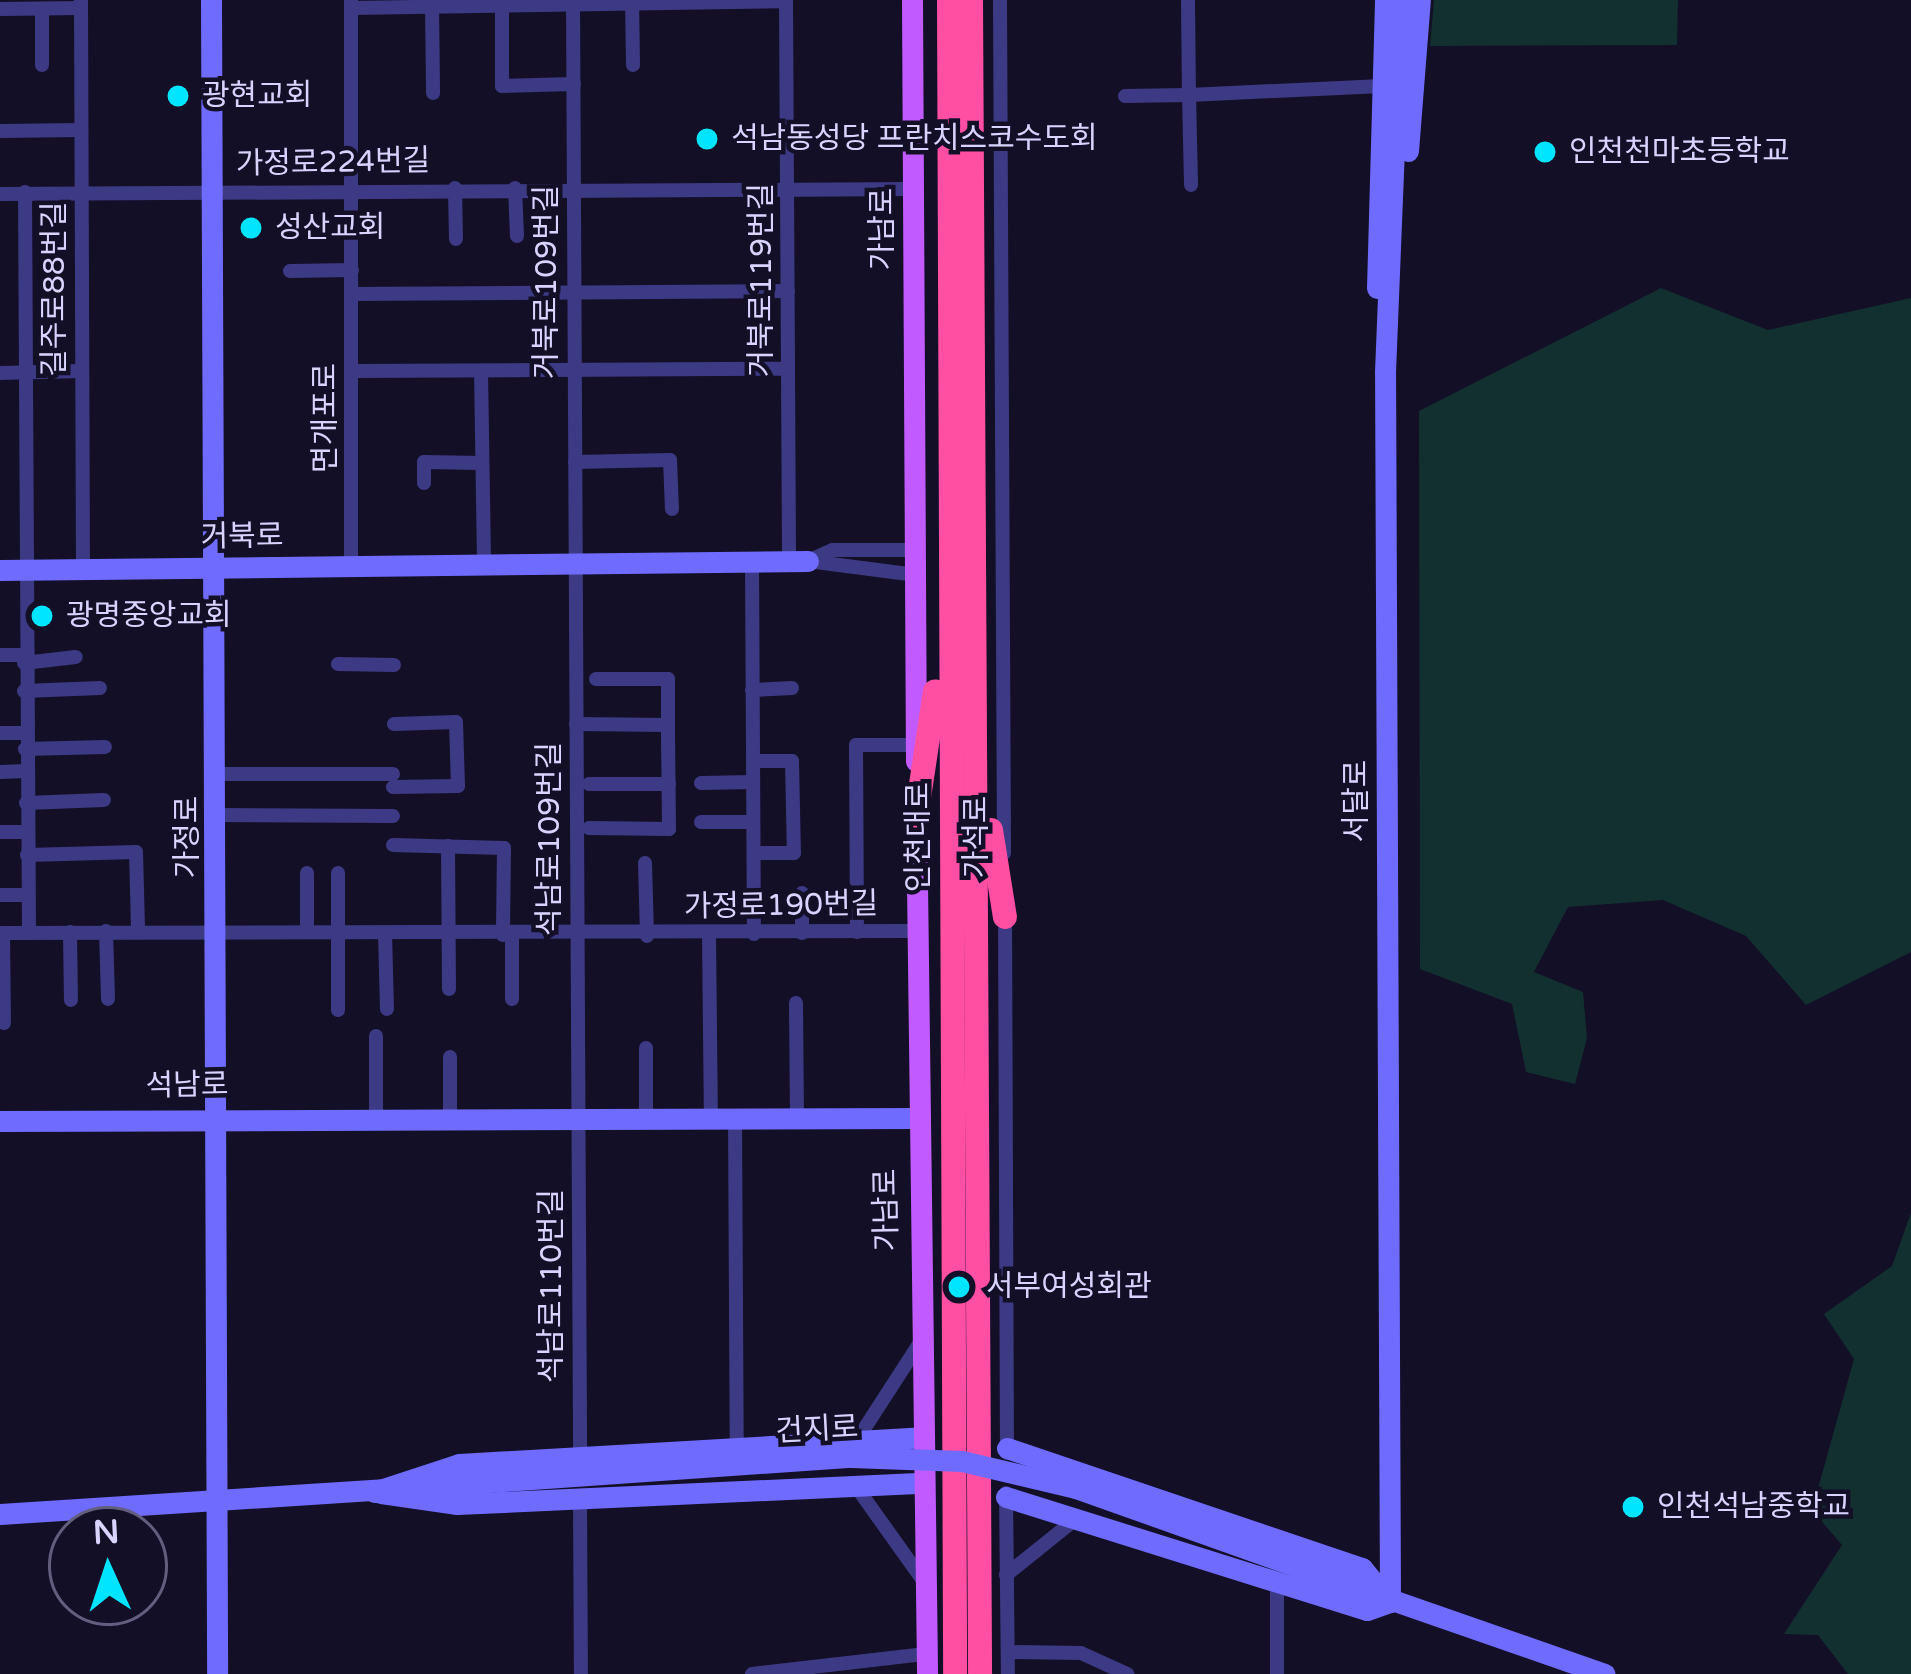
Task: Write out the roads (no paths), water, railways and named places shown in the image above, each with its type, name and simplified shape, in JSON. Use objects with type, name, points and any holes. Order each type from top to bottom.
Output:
[{"type":"highway","name":"인천대로","points":[[950,0],[946,581],[955,1674]]},
{"type":"highway","name":"인천대로","points":[[971,0],[980,1674]]},
{"type":"highway","points":[[916,818],[946,581]]},
{"type":"highway","points":[[978,737],[1005,917]]},
{"type":"main road","name":"가남로","points":[[912,0],[916,1118],[927,1664]]},
{"type":"street","name":"가정로","points":[[211,0],[220,1114],[217,1674]]},
{"type":"street","name":"가석로","points":[[1000,0],[1008,1674]]},
{"type":"street","points":[[1385,0],[1374,227],[1385,372]]},
{"type":"street","name":"서달로","points":[[1390,1601],[1385,372],[1400,0]]},
{"type":"street","points":[[1385,372],[1420,0]]},
{"type":"street","points":[[632,1],[633,65]]},
{"type":"street","points":[[351,4],[786,1]]},
{"type":"street","name":"거북로119번길","points":[[786,1],[788,369],[799,561]]},
{"type":"street","name":"거북로109번길","points":[[573,2],[576,563]]},
{"type":"street","points":[[1188,2],[1191,185]]},
{"type":"street","name":"길주로88번길","points":[[6,6],[42,9],[81,4],[83,569]]},
{"type":"street","name":"면개포로","points":[[351,4],[351,566]]},
{"type":"street","points":[[426,4],[434,93]]},
{"type":"street","points":[[502,5],[502,86],[574,84]]},
{"type":"street","points":[[42,9],[43,65]]},
{"type":"street","points":[[1125,96],[1382,86]]},
{"type":"street","points":[[0,131],[81,130]]},
{"type":"street","name":"가정로224번길","points":[[455,188],[456,239]]},
{"type":"street","points":[[515,188],[517,236]]},
{"type":"street","name":"가정로224번길","points":[[0,194],[913,189]]},
{"type":"street","points":[[26,192],[23,570],[29,932]]},
{"type":"street","points":[[290,271],[352,270]]},
{"type":"street","points":[[353,294],[788,292]]},
{"type":"street","points":[[353,370],[788,369]]},
{"type":"street","points":[[0,373],[82,371]]},
{"type":"street","points":[[481,371],[484,564]]},
{"type":"street","points":[[575,462],[670,460],[672,509]]},
{"type":"street","points":[[424,483],[424,462],[482,463]]},
{"type":"street","points":[[799,561],[833,550],[915,550]]},
{"type":"street","points":[[752,561],[754,934]]},
{"type":"street","points":[[799,561],[916,575]]},
{"type":"street","name":"거북로","points":[[0,570],[799,561]]},
{"type":"street","name":"석남로109번길","points":[[576,563],[578,1114]]},
{"type":"street","points":[[0,656],[76,657]]},
{"type":"street","points":[[338,664],[394,664]]},
{"type":"street","points":[[589,828],[669,829],[668,679],[596,679]]},
{"type":"street","points":[[24,691],[100,688]]},
{"type":"street","points":[[752,690],[792,688]]},
{"type":"street","points":[[217,774],[458,786],[456,722],[394,724]]},
{"type":"street","points":[[576,724],[668,725]]},
{"type":"street","points":[[0,733],[25,741],[105,747]]},
{"type":"street","points":[[857,932],[856,745],[916,745]]},
{"type":"street","points":[[753,761],[792,761],[794,853],[754,854]]},
{"type":"street","points":[[0,772],[26,771]]},
{"type":"street","points":[[700,783],[753,782]]},
{"type":"street","points":[[589,784],[669,784]]},
{"type":"street","points":[[26,802],[104,800]]},
{"type":"street","points":[[218,815],[393,816]]},
{"type":"street","points":[[700,822],[753,822]]},
{"type":"street","points":[[0,832],[27,832]]},
{"type":"street","points":[[393,844],[504,848],[512,999]]},
{"type":"street","points":[[448,846],[448,989]]},
{"type":"street","points":[[27,854],[136,852],[138,931]]},
{"type":"street","name":"가정로190번길","points":[[645,863],[647,936]]},
{"type":"street","points":[[338,873],[338,1010]]},
{"type":"street","points":[[308,874],[308,931]]},
{"type":"street","points":[[802,893],[802,933]]},
{"type":"street","points":[[0,896],[28,895]]},
{"type":"street","name":"가정로190번길","points":[[2,933],[218,929],[578,937],[916,931]]},
{"type":"street","points":[[106,931],[108,999]]},
{"type":"street","points":[[70,932],[71,1000]]},
{"type":"street","points":[[2,933],[4,1023]]},
{"type":"street","points":[[385,933],[387,1009]]},
{"type":"street","points":[[709,935],[710,1115]]},
{"type":"street","points":[[796,1004],[797,1116]]},
{"type":"street","points":[[376,1036],[376,1115]]},
{"type":"street","points":[[646,1048],[646,1115]]},
{"type":"street","points":[[450,1057],[450,1115]]},
{"type":"street","name":"석남로","points":[[0,1120],[220,1114],[916,1118]]},
{"type":"street","name":"석남로110번길","points":[[578,1114],[580,1457]]},
{"type":"street","points":[[735,1116],[737,1448]]},
{"type":"street","points":[[856,1440],[920,1344]]},
{"type":"street","points":[[374,1492],[459,1464],[922,1437]]},
{"type":"street","points":[[1006,1497],[1081,1515],[1276,1584],[1367,1610],[1390,1601],[1362,1568],[1007,1448]]},
{"type":"street","name":"건지로","points":[[0,1514],[850,1457],[962,1461],[1076,1488],[1592,1672]]},
{"type":"street","points":[[374,1492],[457,1504],[922,1484]]},
{"type":"street","points":[[855,1485],[925,1583]]},
{"type":"street","points":[[580,1498],[581,1674]]},
{"type":"street","points":[[1006,1575],[1081,1515]]},
{"type":"street","points":[[1276,1584],[1277,1674]]},
{"type":"street","points":[[1008,1652],[1081,1653],[1127,1674]]},
{"type":"street","points":[[752,1674],[927,1664]]},
{"type":"place","name":"광현교회","points":[[178,96]]},
{"type":"place","name":"석남동성당 프란치스코수도회","points":[[707,139]]},
{"type":"place","name":"인천천마초등학교","points":[[1545,152]]},
{"type":"place","name":"성산교회","points":[[251,228]]},
{"type":"place","name":"광명중앙교회","points":[[42,616]]},
{"type":"place","name":"서부여성회관","points":[[959,1287]]},
{"type":"place","name":"인천석남중학교","points":[[1633,1507]]}]
